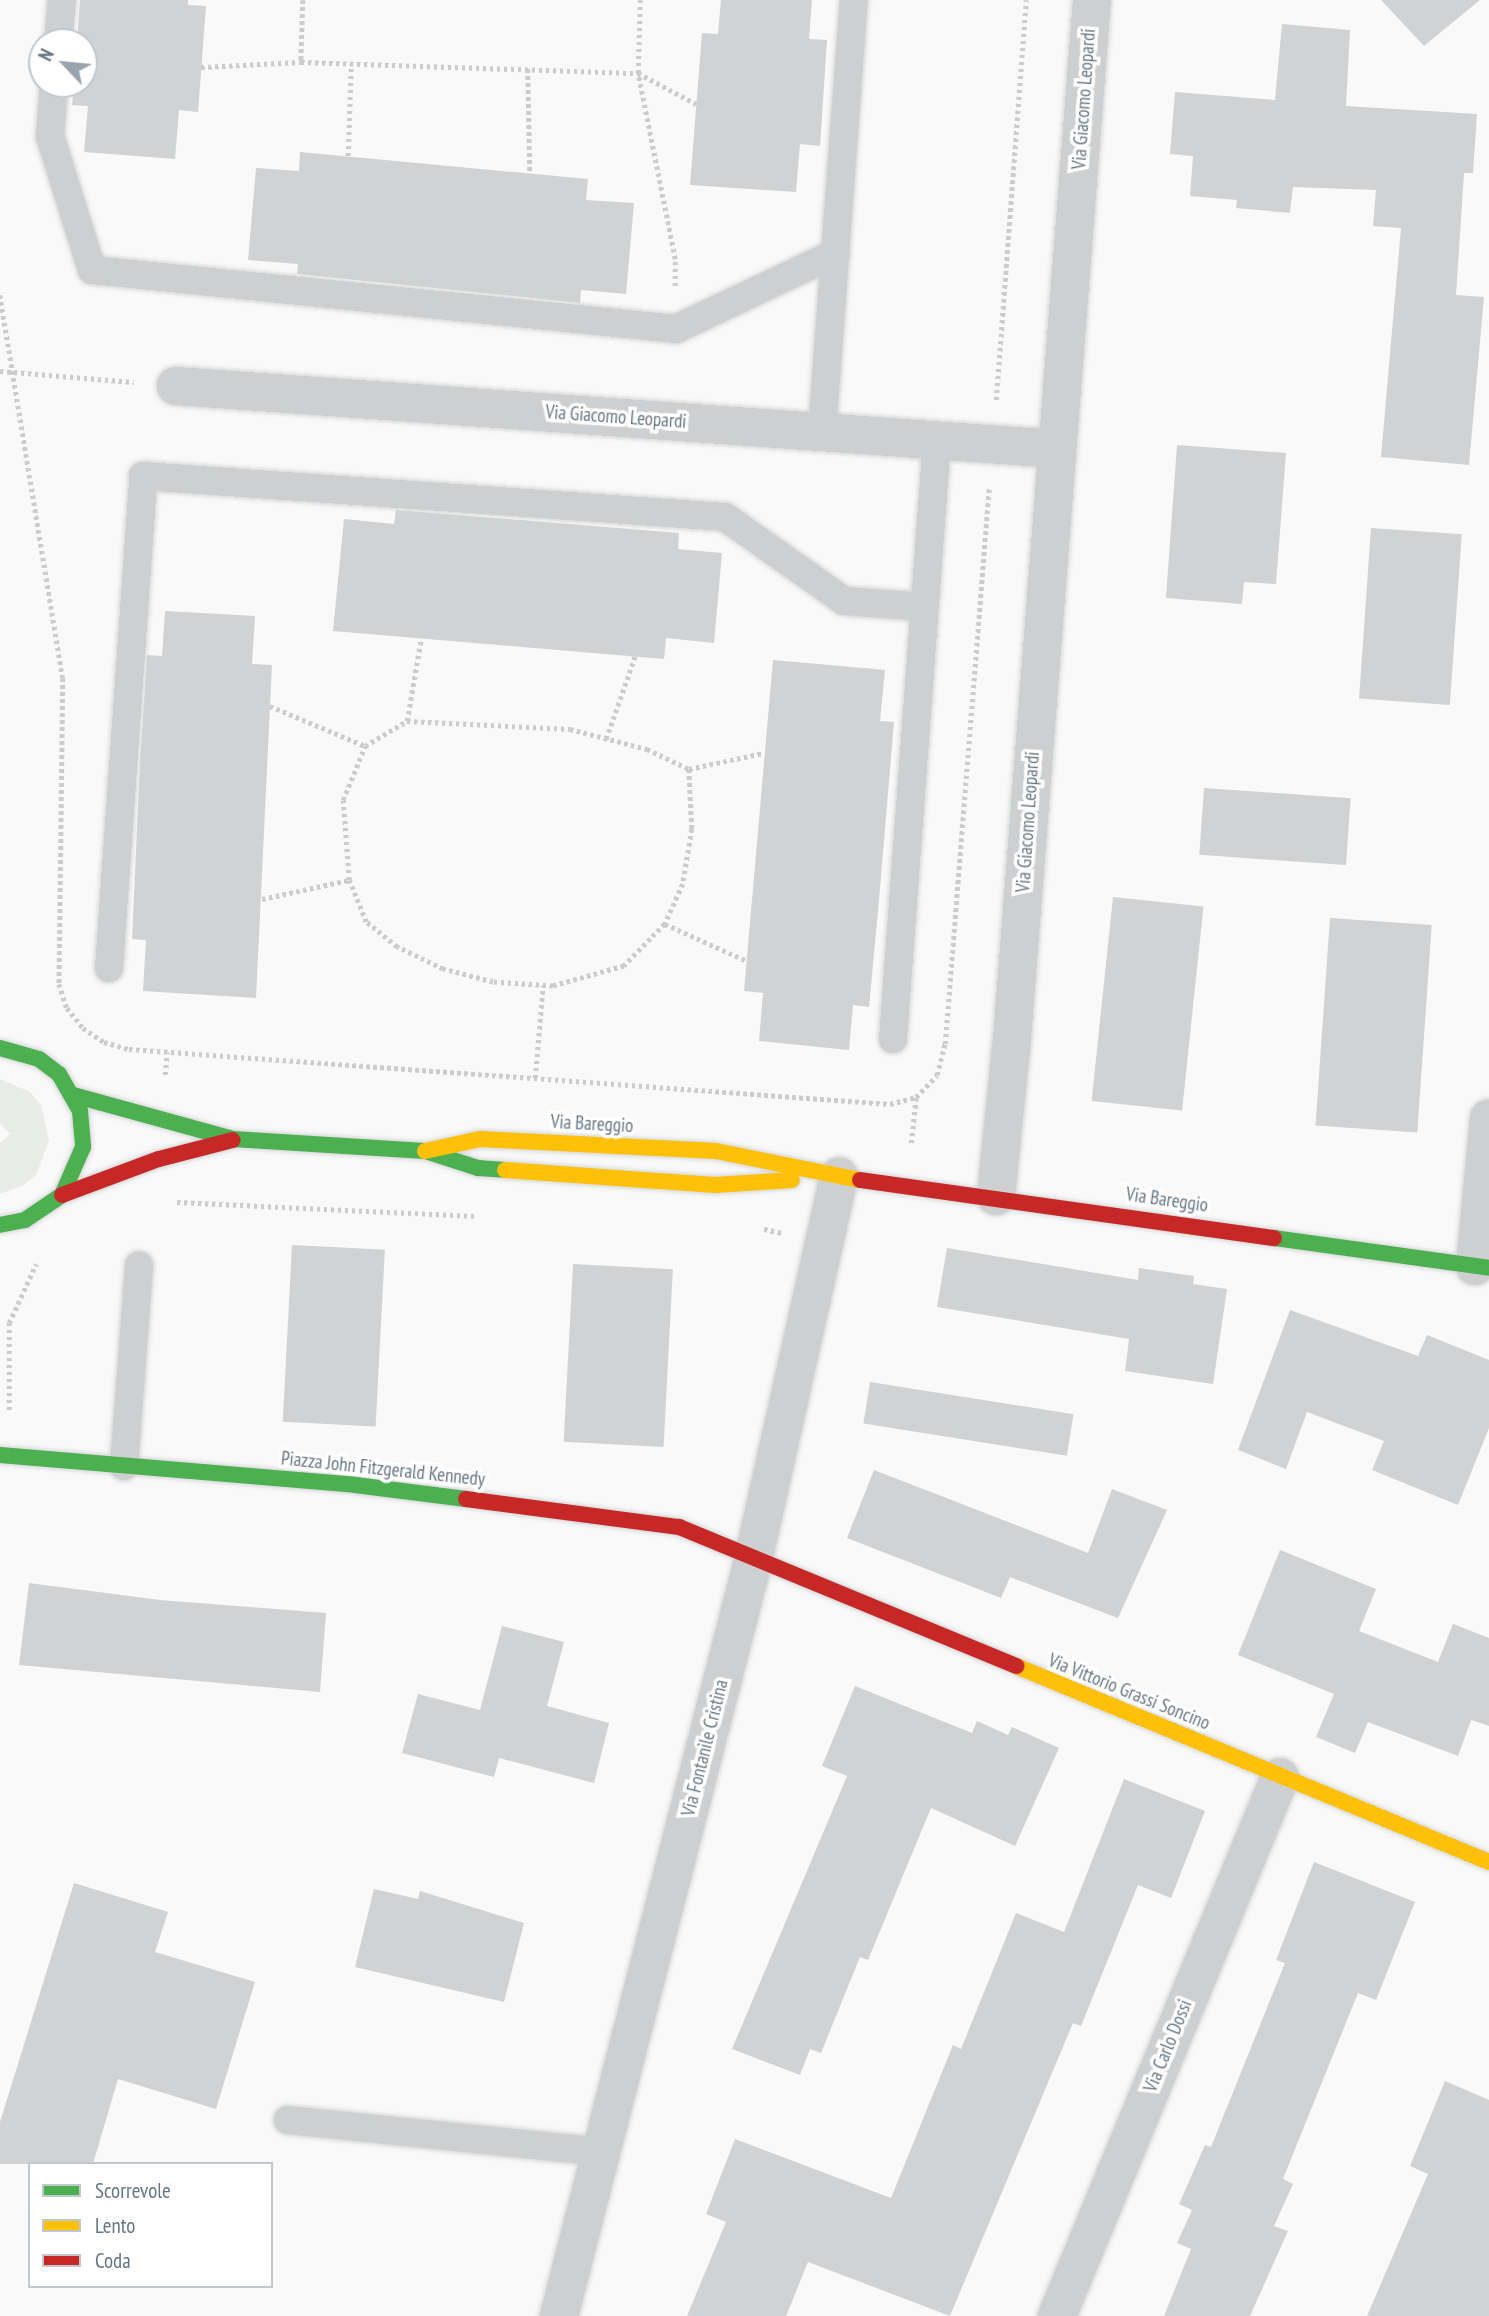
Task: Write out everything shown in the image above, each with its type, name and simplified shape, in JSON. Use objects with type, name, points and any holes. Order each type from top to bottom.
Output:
[{"type":"street","name":"Via Giacomo Leopardi","points":[[996,1196],[1012,1039],[1092,0]]},
{"type":"street","name":"Via Giacomo Leopardi","points":[[176,386],[1056,449]]},
{"type":"street","name":"Via Bareggio","points":[[0,1048],[40,1059],[73,1095],[80,1111],[83,1147],[72,1180],[62,1195]]},
{"type":"street","name":"Via Bareggio","points":[[73,1095],[233,1139],[425,1151],[478,1168],[715,1185],[839,1177]]},
{"type":"street","points":[[1482,1267],[1489,1119]]},
{"type":"street","name":"Via Bareggio","points":[[13,1222],[62,1195],[159,1159],[233,1139]]},
{"type":"street","name":"Via Bareggio","points":[[425,1151],[480,1139],[716,1151],[839,1177],[996,1196],[1482,1267]]},
{"type":"street","name":"Via Fontanile Cristina","points":[[559,2316],[753,1561],[839,1177]]},
{"type":"street","points":[[0,1247],[13,1222]]},
{"type":"street","name":"Piazza John Fitzgerald Kennedy","points":[[0,1455],[355,1485],[680,1528],[753,1561]]},
{"type":"street","name":"Via Vittorio Grassi Soncino","points":[[753,1561],[1489,1861]]},
{"type":"street","name":"Via Carlo Dossi","points":[[1057,2316],[1280,1777]]},
{"type":"lane","points":[[59,28],[62,0]]},
{"type":"lane","points":[[822,432],[854,0]]},
{"type":"lane","points":[[53,98],[50,136],[92,270],[676,329],[836,253]]},
{"type":"lane","points":[[893,1039],[937,440]]},
{"type":"lane","points":[[108,968],[143,476],[725,517],[844,601],[925,607]]},
{"type":"lane","points":[[124,1466],[139,1266]]},
{"type":"lane","points":[[288,2120],[601,2152]]},
{"type":"path","points":[[301,62],[303,0]]},
{"type":"path","points":[[640,0],[638,73],[675,259],[676,329]]},
{"type":"path","points":[[0,295],[63,678],[59,984],[67,1009],[83,1028],[104,1042],[129,1049],[890,1104],[916,1097],[937,1075],[947,1022],[1026,0]]},
{"type":"path","points":[[201,67],[301,62],[638,73],[696,104]]},
{"type":"path","points":[[348,156],[351,64]]},
{"type":"path","points":[[528,69],[530,174]]},
{"type":"path","points":[[0,371],[176,386]]},
{"type":"path","points":[[407,722],[421,639]]},
{"type":"path","points":[[606,739],[635,656]]},
{"type":"path","points":[[270,706],[365,746]]},
{"type":"path","points":[[690,769],[692,829],[683,884],[665,924],[624,966],[543,985],[493,982],[443,970],[397,947],[366,922],[349,880],[342,800],[365,746],[407,722],[570,729],[647,749],[690,769],[763,753]]},
{"type":"path","points":[[262,899],[349,880]]},
{"type":"path","points":[[665,924],[747,961]]},
{"type":"path","points":[[535,1078],[543,985]]},
{"type":"path","points":[[906,1184],[916,1097]]},
{"type":"path","points":[[172,1202],[488,1216]]},
{"type":"path","points":[[749,1228],[824,1242]]},
{"type":"path","points":[[0,1416],[9,1416],[9,1322],[20,1292],[44,1257]]},
{"type":"shaded area","points":[[0,1079],[30,1092],[41,1105],[49,1141],[36,1175],[22,1186],[0,1194],[0,1143],[10,1134],[0,1123]]},
{"type":"building","points":[[80,0],[188,0],[188,5],[206,6],[198,112],[179,110],[175,159],[84,152],[88,106],[72,105],[73,98],[98,98],[98,28],[78,28]]},
{"type":"building","points":[[721,0],[812,0],[809,39],[827,40],[820,146],[800,144],[796,192],[690,185],[702,33],[718,34]]},
{"type":"building","points":[[1381,0],[1480,0],[1424,46]]},
{"type":"building","points":[[1282,24],[1350,30],[1346,106],[1477,114],[1473,173],[1464,173],[1456,295],[1484,297],[1469,465],[1381,457],[1401,228],[1373,226],[1376,190],[1293,187],[1290,213],[1236,208],[1237,200],[1190,196],[1193,156],[1170,154],[1175,92],[1275,100]]},
{"type":"building","points":[[300,152],[588,179],[586,200],[634,203],[626,294],[581,290],[580,303],[297,274],[298,264],[248,260],[256,168],[299,171]]},
{"type":"building","points":[[1177,445],[1286,453],[1276,584],[1244,582],[1242,604],[1166,598]]},
{"type":"building","points":[[396,510],[679,533],[678,549],[722,553],[714,643],[666,638],[664,659],[333,631],[344,519],[394,524]]},
{"type":"building","points":[[1371,528],[1462,534],[1450,705],[1359,699]]},
{"type":"building","points":[[165,611],[255,616],[252,664],[272,665],[256,998],[143,991],[146,940],[132,939],[140,762],[147,655],[162,656]]},
{"type":"building","points":[[773,660],[885,670],[880,721],[894,722],[869,1007],[853,1005],[849,1050],[759,1041],[763,993],[744,991]]},
{"type":"building","points":[[1204,788],[1351,798],[1346,865],[1199,855]]},
{"type":"building","points":[[1113,897],[1204,907],[1182,1110],[1092,1101]]},
{"type":"building","points":[[1330,918],[1432,925],[1417,1133],[1315,1125]]},
{"type":"building","points":[[292,1245],[385,1250],[376,1427],[283,1422]]},
{"type":"building","points":[[947,1248],[1138,1280],[1139,1268],[1194,1276],[1193,1284],[1227,1289],[1213,1384],[1125,1371],[1129,1339],[937,1307]]},
{"type":"building","points":[[573,1264],[673,1269],[664,1447],[564,1442]]},
{"type":"building","points":[[1290,1310],[1418,1356],[1427,1335],[1489,1360],[1489,1428],[1458,1505],[1372,1470],[1384,1441],[1307,1412],[1286,1469],[1238,1450]]},
{"type":"building","points":[[870,1382],[1073,1414],[1067,1456],[863,1423]]},
{"type":"building","points":[[874,1470],[1088,1553],[1112,1489],[1167,1510],[1118,1618],[1010,1577],[1001,1598],[847,1538]]},
{"type":"building","points":[[1280,1550],[1376,1589],[1359,1631],[1438,1662],[1453,1624],[1489,1638],[1489,1726],[1471,1720],[1458,1756],[1368,1722],[1355,1753],[1316,1737],[1334,1694],[1238,1655]]},
{"type":"building","points":[[29,1583],[160,1600],[326,1613],[320,1692],[19,1665]]},
{"type":"building","points":[[502,1626],[564,1642],[547,1706],[609,1723],[594,1783],[499,1758],[494,1777],[402,1753],[418,1694],[480,1710]]},
{"type":"building","points":[[855,1686],[972,1733],[977,1721],[1008,1735],[1012,1727],[1059,1748],[1015,1846],[931,1808],[868,1960],[860,1957],[821,2053],[810,2049],[800,2075],[732,2049],[847,1776],[822,1766]]},
{"type":"building","points":[[1124,1779],[1205,1811],[1171,1898],[1138,1885],[1081,2026],[1073,2023],[950,2316],[808,2262],[786,2316],[687,2316],[726,2222],[706,2214],[735,2139],[891,2198],[953,2045],[961,2049],[1016,1913],[1064,1932]]},
{"type":"building","points":[[1314,1862],[1415,1902],[1376,2000],[1358,1993],[1283,2179],[1293,2184],[1274,2226],[1288,2231],[1250,2316],[1164,2316],[1191,2249],[1177,2243],[1192,2210],[1179,2204],[1205,2145],[1211,2147],[1285,1963],[1276,1960]]},
{"type":"building","points":[[74,1883],[168,1912],[155,1952],[255,1982],[216,2109],[118,2079],[94,2162],[0,2164],[0,2122]]},
{"type":"building","points":[[374,1889],[418,1899],[420,1891],[524,1923],[504,2002],[355,1967]]},
{"type":"building","points":[[1445,2081],[1489,2100],[1489,2316],[1367,2316],[1428,2174],[1410,2166]]},
{"type":"traffic: fast","points":[[0,1048],[39,1059],[59,1074],[80,1111],[83,1147],[62,1195],[25,1220],[0,1225]]},
{"type":"traffic: fast","points":[[73,1095],[233,1139],[425,1151],[478,1168],[505,1170]]},
{"type":"traffic: fast","points":[[1274,1238],[1489,1268]]},
{"type":"traffic: fast","points":[[0,1455],[355,1485],[466,1499]]},
{"type":"traffic: slow","points":[[425,1151],[480,1139],[716,1151],[860,1180]]},
{"type":"traffic: slow","points":[[505,1170],[715,1185],[792,1180]]},
{"type":"traffic: slow","points":[[1016,1666],[1489,1862]]},
{"type":"traffic: jam","points":[[62,1195],[159,1159],[233,1140]]},
{"type":"traffic: jam","points":[[860,1180],[1274,1238]]},
{"type":"traffic: jam","points":[[466,1499],[679,1527],[1016,1666]]}]
